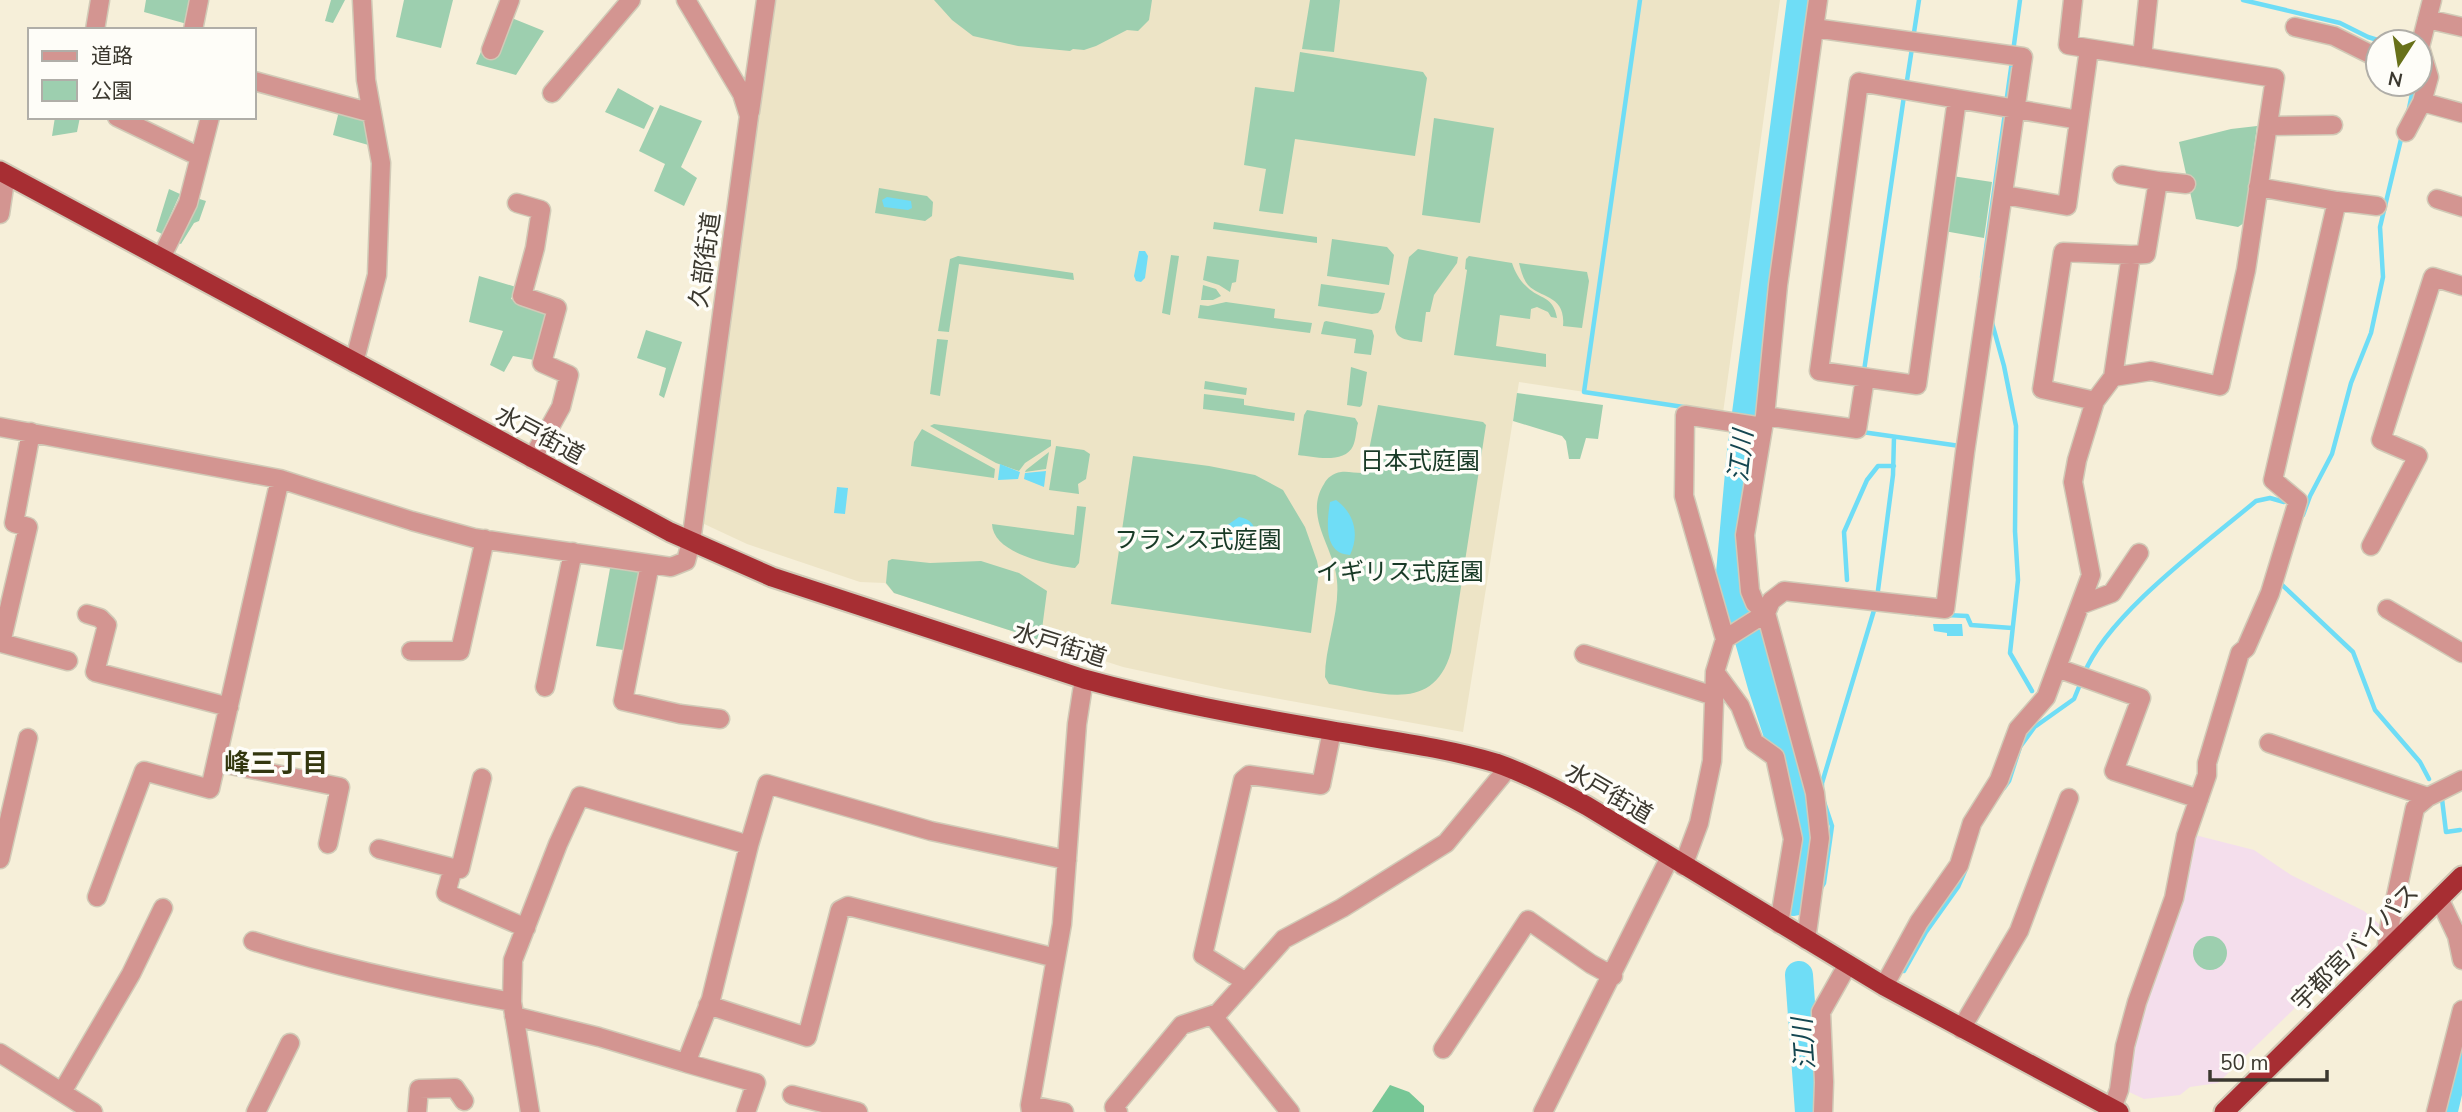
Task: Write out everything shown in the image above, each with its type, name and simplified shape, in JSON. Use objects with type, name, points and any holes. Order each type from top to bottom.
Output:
[{"type":"highway","name":"水戸街道","points":[[3,172],[691,542],[784,581],[1084,679],[1179,703],[1456,753],[1508,768],[1562,792],[1884,986],[2115,1110]]},
{"type":"highway","name":"宇都宮バイパス","points":[[2224,1112],[2462,876]]},
{"type":"street","points":[[95,28],[100,0]]},
{"type":"street","points":[[193,28],[200,0]]},
{"type":"street","points":[[354,363],[377,275],[382,163],[366,80],[362,0]]},
{"type":"street","points":[[491,50],[510,0]]},
{"type":"street","points":[[552,93],[631,0]]},
{"type":"street","points":[[686,0],[742,94],[750,116]]},
{"type":"street","name":"久部街道","points":[[691,542],[766,0]]},
{"type":"street","points":[[1806,940],[1820,838],[1815,793],[1766,613],[1755,603],[1750,591],[1745,535],[1764,421],[1778,285],[1818,0]]},
{"type":"street","points":[[2073,0],[2068,45],[2274,78],[2246,270],[2220,386],[2151,372],[2113,377]]},
{"type":"street","points":[[2142,57],[2148,0]]},
{"type":"street","points":[[2426,28],[2432,0]]},
{"type":"street","points":[[2427,19],[2462,27]]},
{"type":"street","points":[[2295,27],[2334,36],[2364,51]]},
{"type":"street","points":[[1725,639],[1766,613],[1771,601],[1784,591],[1945,609],[2023,57],[1814,28]]},
{"type":"street","points":[[2004,195],[2067,206],[2089,48]]},
{"type":"street","points":[[256,82],[372,113]]},
{"type":"street","points":[[1957,99],[1917,386],[1819,371],[1858,82],[2016,109],[2079,120]]},
{"type":"street","points":[[2406,132],[2423,98]]},
{"type":"street","points":[[2422,102],[2462,113]]},
{"type":"street","points":[[121,119],[198,156]]},
{"type":"street","points":[[161,258],[188,202],[208,119]]},
{"type":"street","points":[[2267,125],[2333,125]]},
{"type":"street","points":[[0,214],[3,172]]},
{"type":"street","points":[[2122,175],[2186,184]]},
{"type":"street","points":[[2095,401],[2042,388],[2063,252],[2146,254],[2158,181]]},
{"type":"street","points":[[2258,187],[2377,206]]},
{"type":"street","points":[[2437,199],[2462,207]]},
{"type":"street","points":[[2115,1110],[2125,1046],[2137,1002],[2174,898],[2186,836],[2207,775],[2207,763],[2240,653],[2246,648],[2270,593],[2298,501],[2273,480],[2337,201]]},
{"type":"street","points":[[517,203],[541,210],[535,248],[522,296],[557,308],[541,363],[569,375],[562,407],[533,459]]},
{"type":"street","points":[[1884,986],[1919,922],[1959,865],[1972,823],[1999,780],[2018,729],[2046,696],[2091,575],[2073,482],[2095,401],[2113,377],[2131,255]]},
{"type":"street","points":[[2371,546],[2418,456],[2381,440],[2433,277],[2462,286]]},
{"type":"street","points":[[1543,1112],[1612,976],[1699,823],[1712,761],[1716,673],[1725,639],[1684,496],[1685,415],[1727,421],[1764,421],[1857,429],[1865,378]]},
{"type":"street","points":[[0,427],[280,480],[412,521],[485,540],[671,567],[686,561],[691,542]]},
{"type":"street","points":[[31,432],[14,523],[28,527],[1,643],[68,661]]},
{"type":"street","points":[[97,897],[144,771],[210,789],[280,480]]},
{"type":"street","points":[[411,651],[460,651],[485,540]]},
{"type":"street","points":[[545,687],[573,552]]},
{"type":"street","points":[[2080,604],[2112,593],[2139,553]]},
{"type":"street","points":[[650,564],[623,701],[680,714],[720,719]]},
{"type":"street","points":[[2388,609],[2462,653]]},
{"type":"street","points":[[87,614],[100,618],[107,625],[95,672],[229,707]]},
{"type":"street","points":[[1584,654],[1714,696]]},
{"type":"street","points":[[2057,667],[2141,698],[2114,771],[2199,799]]},
{"type":"street","points":[[1716,673],[1740,706],[1754,743],[1775,757],[1793,839],[1779,924]]},
{"type":"street","points":[[1064,1112],[1030,1108],[1056,958],[1067,860],[1077,724],[1084,679]]},
{"type":"street","points":[[1246,982],[1203,955],[1243,780],[1249,775],[1321,785],[1332,731]]},
{"type":"street","points":[[0,859],[28,738]]},
{"type":"street","points":[[2269,743],[2428,797]]},
{"type":"street","points":[[216,762],[340,787],[328,844]]},
{"type":"street","points":[[1114,1110],[1182,1025],[1218,1013],[1284,939],[1342,908],[1446,843],[1508,768]]},
{"type":"street","points":[[379,849],[460,869],[482,778]]},
{"type":"street","points":[[2386,951],[2414,808],[2428,797],[2462,780]]},
{"type":"street","points":[[686,1063],[708,1005],[767,784],[931,831],[1067,860]]},
{"type":"street","points":[[530,1112],[513,1009],[513,960],[558,844],[580,796],[749,845]]},
{"type":"street","points":[[1961,1029],[2019,931],[2069,798]]},
{"type":"street","points":[[453,868],[446,893],[526,928]]},
{"type":"street","points":[[2439,898],[2457,936],[2462,960]]},
{"type":"street","points":[[708,1005],[807,1037],[840,910],[848,906],[1056,958]]},
{"type":"street","points":[[62,1092],[131,974],[163,908]]},
{"type":"street","points":[[1443,1049],[1528,920],[1612,976]]},
{"type":"street","points":[[253,941],[313,960],[513,1009],[756,1083],[746,1112]]},
{"type":"street","points":[[1823,1112],[1821,1012],[1847,964]]},
{"type":"street","points":[[2436,1112],[2462,1010]]},
{"type":"street","points":[[1212,1015],[1290,1112]]},
{"type":"street","points":[[256,1112],[290,1043]]},
{"type":"street","points":[[0,1054],[93,1112]]},
{"type":"street","points":[[417,1112],[419,1088],[455,1088],[464,1101]]},
{"type":"street","points":[[792,1095],[858,1112]]},
{"type":"shaded area","points":[[772,0],[1780,0],[1723,413],[1519,382],[1463,732],[1225,689],[1123,667],[894,593],[885,583],[860,582],[747,544],[702,523]]},
{"type":"shaded area","points":[[2191,834],[2254,850],[2291,875],[2364,911],[2380,925],[2218,1083],[2190,1087],[2180,1095],[2144,1099],[2127,1091],[2131,1046]]},
{"type":"green space","points":[[146,0],[192,0],[187,24],[144,12]]},
{"type":"green space","points":[[331,0],[345,0],[333,23],[325,21]]},
{"type":"green space","points":[[404,0],[453,0],[441,48],[396,37]]},
{"type":"green space","points":[[934,0],[1152,0],[1149,20],[1138,31],[1127,30],[1096,46],[1070,51],[1018,46],[973,36],[952,20]]},
{"type":"green space","points":[[1310,0],[1340,0],[1334,52],[1302,49]]},
{"type":"green space","points":[[497,12],[544,31],[516,75],[476,64]]},
{"type":"green space","points":[[1300,52],[1423,72],[1427,78],[1415,156],[1295,139],[1283,214],[1259,211],[1266,169],[1244,165],[1255,87],[1294,92]]},
{"type":"green space","points":[[618,88],[654,108],[644,129],[605,112]]},
{"type":"green space","points":[[660,105],[702,121],[681,167],[697,178],[684,206],[654,191],[665,164],[639,151]]},
{"type":"green space","points":[[339,111],[364,119],[372,146],[333,135]]},
{"type":"green space","points":[[1434,118],[1494,128],[1480,223],[1422,215]]},
{"type":"green space","points":[[55,119],[80,119],[77,132],[52,136]]},
{"type":"green space","points":[[2257,126],[2244,223],[2238,227],[2196,219],[2179,142],[2231,129]]},
{"type":"green space","points":[[1952,176],[1992,182],[1984,238],[1944,231]]},
{"type":"green space","points":[[879,188],[927,196],[933,202],[932,216],[925,221],[875,213]]},
{"type":"green space","points":[[169,189],[180,194],[162,234],[156,231]]},
{"type":"green space","points":[[193,197],[206,201],[199,221],[194,223],[181,244],[174,241]]},
{"type":"green space","points":[[1214,222],[1317,237],[1317,243],[1213,229]]},
{"type":"green space","points":[[1332,239],[1387,247],[1394,255],[1389,285],[1327,276]]},
{"type":"green space","points":[[1418,249],[1458,257],[1457,263],[1434,295],[1430,312],[1426,312],[1422,342],[1401,337],[1395,327],[1409,257]]},
{"type":"green space","points":[[1171,255],[1179,256],[1170,315],[1162,313]]},
{"type":"green space","points":[[958,256],[1073,273],[1074,280],[959,264],[949,332],[938,331],[950,259]]},
{"type":"green space","points":[[1207,256],[1239,260],[1236,282],[1232,283],[1230,292],[1203,280]]},
{"type":"green space","points":[[1469,256],[1512,263],[1524,285],[1552,305],[1557,318],[1537,307],[1531,309],[1530,319],[1500,315],[1496,346],[1546,354],[1546,367],[1454,355],[1467,270],[1466,259]]},
{"type":"green space","points":[[1519,263],[1587,272],[1589,281],[1582,328],[1563,326],[1560,308],[1528,285]]},
{"type":"green space","points":[[479,276],[516,287],[511,299],[549,311],[539,361],[513,356],[504,372],[490,365],[503,331],[469,322]]},
{"type":"green space","points":[[1321,284],[1385,293],[1381,309],[1372,314],[1318,306]]},
{"type":"green space","points":[[1203,285],[1216,289],[1221,296],[1213,300],[1201,300]]},
{"type":"green space","points":[[1226,302],[1275,309],[1274,318],[1312,323],[1310,333],[1198,318],[1200,305]]},
{"type":"green space","points":[[1326,321],[1372,330],[1374,336],[1371,355],[1354,353],[1356,339],[1321,334]]},
{"type":"green space","points":[[646,330],[682,342],[664,398],[659,395],[666,368],[637,358]]},
{"type":"green space","points":[[937,339],[948,340],[940,396],[930,394]]},
{"type":"green space","points":[[1351,367],[1367,372],[1360,407],[1347,405]]},
{"type":"green space","points":[[1205,381],[1247,388],[1246,395],[1204,389]]},
{"type":"green space","points":[[1517,393],[1603,405],[1598,439],[1586,438],[1580,459],[1569,459],[1566,441],[1562,436],[1513,421]]},
{"type":"green space","points":[[1204,394],[1244,399],[1244,405],[1295,413],[1294,421],[1203,409]]},
{"type":"green space","name":"イギリス式庭園","points":[[1378,405],[1483,422],[1486,425],[1451,652],[1443,672],[1431,685],[1402,695],[1329,684],[1325,677],[1337,581],[1318,520],[1318,496],[1325,482],[1333,475],[1343,472],[1362,473]]},
{"type":"green space","points":[[1307,410],[1355,418],[1358,423],[1349,452],[1328,458],[1298,455]]},
{"type":"green space","points":[[934,424],[1051,440],[1051,446],[1025,463],[1019,471],[996,463],[930,426]]},
{"type":"green space","points":[[922,429],[995,469],[994,478],[911,466],[914,442]]},
{"type":"green space","points":[[1056,446],[1084,450],[1090,454],[1086,479],[1078,484],[1079,494],[1049,490]]},
{"type":"green space","points":[[1049,452],[1046,469],[1025,472],[1026,470]]},
{"type":"green space","name":"フランス式庭園","points":[[1133,456],[1255,475],[1283,490],[1305,527],[1319,571],[1311,633],[1111,604]]},
{"type":"green space","points":[[1077,506],[1086,507],[1079,563],[1075,568],[1038,561],[1012,550],[995,534],[992,524],[1074,535]]},
{"type":"green space","points":[[892,559],[930,563],[981,561],[1019,573],[1047,591],[1042,629],[1045,633],[1062,637],[1061,647],[894,593],[886,583],[888,561]]},
{"type":"green space","points":[[611,563],[647,568],[630,651],[596,646]]},
{"type":"green space","points":[[2210,936],[2222,941],[2227,953],[2222,965],[2210,970],[2198,965],[2193,953],[2198,941]]},
{"type":"green space","points":[[1390,1085],[1409,1092],[1424,1106],[1424,1112],[1372,1112]]},
{"type":"water","points":[[887,197],[911,201],[912,208],[908,210],[884,207],[882,200]]},
{"type":"water","points":[[1139,251],[1145,251],[1148,256],[1145,278],[1141,282],[1136,281],[1134,276]]},
{"type":"water","points":[[1000,464],[1020,472],[1018,479],[998,480]]},
{"type":"water","points":[[1046,471],[1044,487],[1024,479],[1025,473]]},
{"type":"water","points":[[837,487],[848,488],[845,514],[834,513]]},
{"type":"water","points":[[1336,500],[1347,511],[1354,525],[1355,539],[1350,555],[1341,553],[1331,543],[1328,518],[1330,502]]},
{"type":"water","points":[[1239,517],[1254,526],[1255,545],[1222,540],[1226,526]]},
{"type":"water","points":[[1933,624],[1962,624],[1963,636],[1947,636],[1947,633],[1934,631]]},
{"type":"water","points":[[2462,1033],[2462,1095],[2458,1112],[2440,1112]]},
{"type":"waterway","points":[[1640,0],[1584,392],[1690,408]]},
{"type":"waterway","name":"江川","points":[[1794,902],[1808,827],[1762,687],[1730,573],[1741,451],[1801,0]]},
{"type":"waterway","points":[[1913,39],[1919,0]]},
{"type":"waterway","points":[[2013,52],[2020,0]]},
{"type":"waterway","points":[[2243,0],[2340,23],[2364,35]]},
{"type":"waterway","points":[[1906,87],[1912,48]]},
{"type":"waterway","points":[[2006,104],[2012,61]]},
{"type":"waterway","points":[[1864,371],[1904,96]]},
{"type":"waterway","points":[[2408,113],[2411,98]]},
{"type":"waterway","points":[[1982,277],[2005,113]]},
{"type":"waterway","points":[[2303,515],[2332,454],[2351,383],[2371,333],[2383,277],[2380,227],[2402,135]]},
{"type":"waterway","points":[[1991,319],[2016,426],[2015,531],[2018,580],[2010,653],[2032,691]]},
{"type":"waterway","points":[[1862,432],[1960,446]]},
{"type":"waterway","points":[[1877,598],[1893,475],[1894,437]]},
{"type":"waterway","points":[[1847,580],[1844,532],[1867,480],[1878,466],[1894,466]]},
{"type":"waterway","points":[[2084,674],[2096,651],[2114,628],[2186,558],[2256,501],[2270,498],[2284,502]]},
{"type":"waterway","points":[[2279,582],[2353,652],[2375,710],[2420,762],[2429,779]]},
{"type":"waterway","points":[[1822,790],[1875,607]]},
{"type":"waterway","points":[[1897,611],[1916,614]]},
{"type":"waterway","points":[[1946,615],[1967,616],[1971,625],[2012,628]]},
{"type":"waterway","points":[[2036,726],[2074,699],[2081,682]]},
{"type":"waterway","points":[[2004,788],[2009,781],[2020,747],[2036,725]]},
{"type":"waterway","points":[[2442,799],[2446,832],[2460,830]]},
{"type":"waterway","points":[[1821,888],[1832,826],[1824,802]]},
{"type":"waterway","points":[[1904,971],[1926,932],[1958,887],[1965,871]]},
{"type":"waterway","points":[[1795,897],[1808,895]]},
{"type":"waterway","name":"江川","points":[[1799,975],[1809,1112]]},
{"type":"district","name":"峰三丁目","points":[[276,763]]},
{"type":"park label","name":"日本式庭園","points":[[1420,461]]}]
